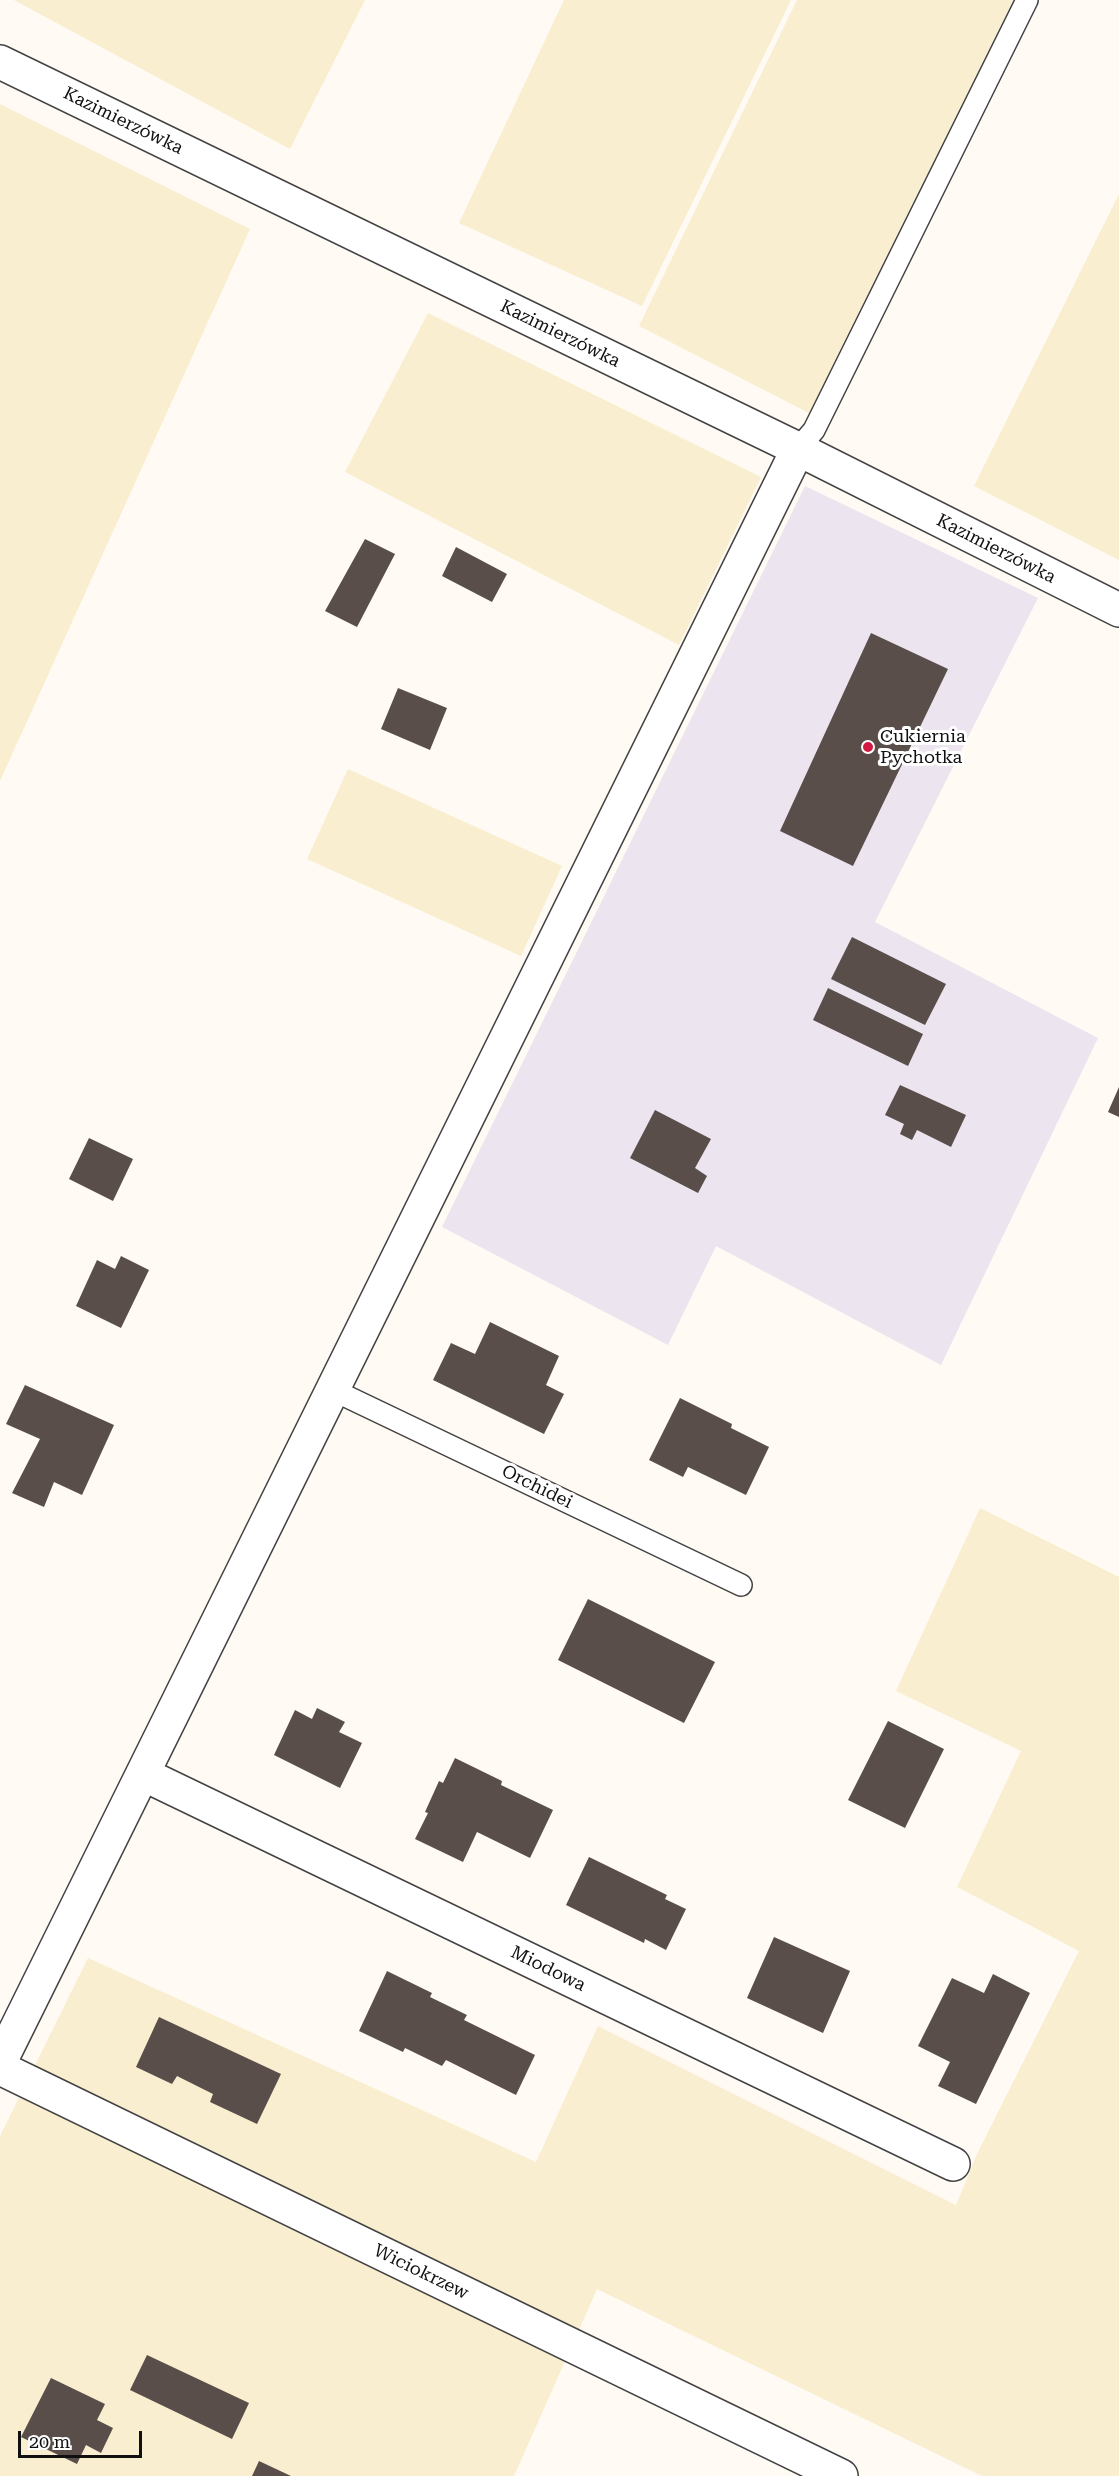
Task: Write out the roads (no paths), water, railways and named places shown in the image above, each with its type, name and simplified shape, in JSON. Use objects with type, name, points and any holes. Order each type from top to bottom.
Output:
[{"type":"street","name":"Kazimierzówka","points":[[0,62],[798,449],[1119,610]]},
{"type":"street","points":[[0,2062],[798,449]]},
{"type":"street","name":"Miodowa","points":[[143,1774],[953,2164]]},
{"type":"street","name":"Wiciokrzew","points":[[0,2068],[841,2476]]},
{"type":"lane","points":[[798,449],[814,430],[1027,0]]},
{"type":"lane","name":"Orchidei","points":[[333,1390],[741,1585]]},
{"type":"place","name":"Cukiernia Pychotka","points":[[868,747]]}]
